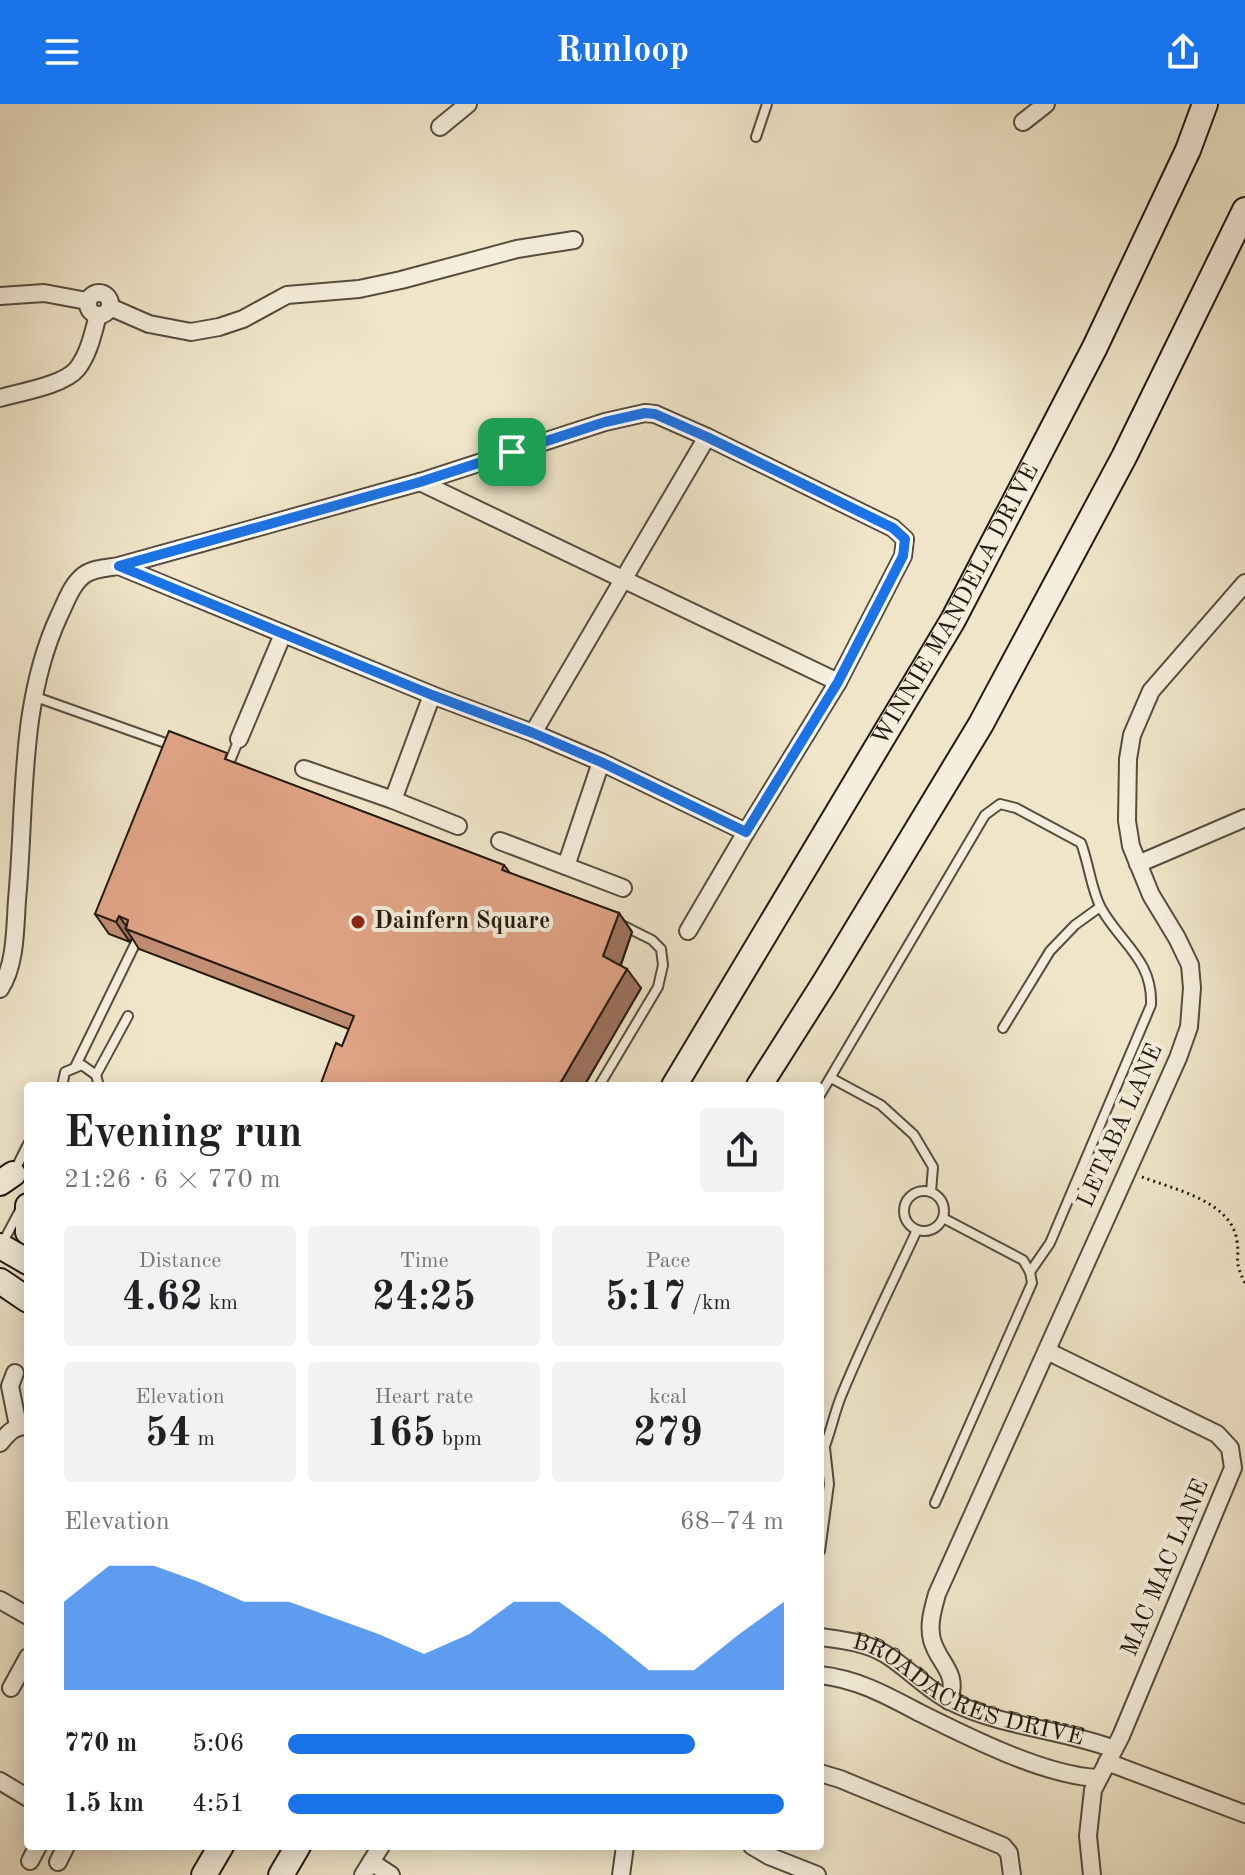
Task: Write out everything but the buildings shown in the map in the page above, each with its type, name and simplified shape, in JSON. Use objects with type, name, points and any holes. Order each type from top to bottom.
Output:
[{"type":"main road","name":"WINNIE MANDELA DRIVE","points":[[676,1082],[953,620],[1095,347],[1188,150],[1205,104]]},
{"type":"main road","points":[[762,1082],[981,724],[1124,457],[1245,210]]},
{"type":"main road","points":[[0,1247],[24,1260]]},
{"type":"main road","points":[[0,1281],[24,1297]]},
{"type":"main road","points":[[204,1875],[219,1850]]},
{"type":"main road","points":[[281,1875],[296,1850]]},
{"type":"street","points":[[440,127],[468,104]]},
{"type":"street","points":[[1023,122],[1046,104]]},
{"type":"street","points":[[0,296],[44,293],[87,301],[89,311],[104,311],[191,332],[243,319],[287,295],[373,286],[517,249],[574,240]]},
{"type":"street","points":[[0,398],[67,379],[86,355],[104,311]]},
{"type":"street","points":[[0,989],[13,953],[21,864],[24,771],[33,695],[42,655],[73,586],[93,570],[119,566],[420,482],[605,422],[645,413],[655,414],[707,437],[893,528],[905,539],[903,556],[838,682],[688,931]]},
{"type":"street","points":[[533,733],[707,437]]},
{"type":"street","points":[[420,482],[838,682]]},
{"type":"street","points":[[119,566],[432,695],[533,733],[746,832]]},
{"type":"street","name":"LETABA LANE","points":[[949,1701],[953,1690],[952,1678],[934,1646],[930,1629],[937,1594],[1189,1027],[1190,965],[1151,895],[1131,846],[1127,821],[1128,759],[1137,722],[1151,691],[1245,583]]},
{"type":"street","points":[[239,739],[283,634]]},
{"type":"street","points":[[393,800],[432,695]]},
{"type":"street","points":[[566,866],[601,762]]},
{"type":"street","points":[[304,769],[458,826]]},
{"type":"street","points":[[1138,864],[1245,818]]},
{"type":"street","points":[[500,841],[623,888]]},
{"type":"street","name":"MAC MAC LANE","points":[[1047,1351],[1217,1434],[1225,1441],[1232,1456],[1233,1468],[1228,1483],[1111,1756],[1098,1778],[1088,1815],[1092,1875]]},
{"type":"street","points":[[0,1443],[23,1426],[10,1386],[15,1373]]},
{"type":"street","points":[[0,1600],[24,1614]]},
{"type":"street","name":"BROADACRES DRIVE","points":[[824,1638],[853,1642],[882,1652],[949,1701],[990,1717],[1075,1736],[1111,1756],[1245,1814]]},
{"type":"street","points":[[11,1688],[24,1664]]},
{"type":"street","name":"BROADACRES DRIVE","points":[[824,1675],[873,1688],[920,1713],[1031,1761],[1076,1776],[1098,1778]]},
{"type":"street","points":[[824,1774],[1003,1846],[1009,1853],[1012,1875]]},
{"type":"street","points":[[0,1781],[24,1796]]},
{"type":"street","points":[[58,1862],[64,1850]]},
{"type":"street","points":[[378,1850],[367,1868],[391,1875]]},
{"type":"street","points":[[621,1875],[624,1850]]},
{"type":"street","points":[[759,1850],[811,1874]]},
{"type":"lane","points":[[756,137],[767,104]]},
{"type":"lane","points":[[33,695],[187,751]]},
{"type":"lane","points":[[228,766],[239,739]]},
{"type":"lane","points":[[214,761],[238,770]]},
{"type":"lane","points":[[824,1089],[985,815],[1000,804],[1016,808],[1081,843],[1100,907],[1145,969],[1152,987],[1151,1005],[1050,1243],[1030,1272]]},
{"type":"lane","points":[[1003,1028],[1050,951],[1075,925],[1100,907]]},
{"type":"lane","points":[[601,1082],[658,987],[663,965],[661,949],[652,940],[609,919]]},
{"type":"lane","points":[[63,1082],[65,1072],[76,1065],[138,938]]},
{"type":"lane","points":[[96,1075],[128,1016]]},
{"type":"lane","points":[[76,1065],[88,1067],[98,1082]]},
{"type":"lane","points":[[831,1078],[881,1105],[914,1135],[933,1167],[931,1192]]},
{"type":"lane","points":[[4,1184],[24,1151]]},
{"type":"lane","points":[[931,1192],[943,1202],[943,1218],[933,1229],[917,1230],[906,1220],[905,1204],[916,1193],[931,1192]]},
{"type":"lane","points":[[0,1247],[24,1202]]},
{"type":"lane","points":[[935,1503],[1032,1283],[1023,1260],[943,1218]]},
{"type":"lane","points":[[824,1521],[829,1484],[825,1447],[831,1419],[917,1230]]},
{"type":"lane","points":[[824,1416],[831,1419]]},
{"type":"path","points":[[1127,1172],[1200,1200],[1226,1216],[1237,1239],[1236,1265],[1245,1283]]},
{"type":"place","name":"Dainfern Square","points":[[358,922]]},
{"type":"route","points":[[645,413],[655,414],[893,528],[905,539],[903,556],[838,682],[746,832],[533,733],[432,695],[119,566],[420,482],[512,452],[605,422],[645,413]]}]
